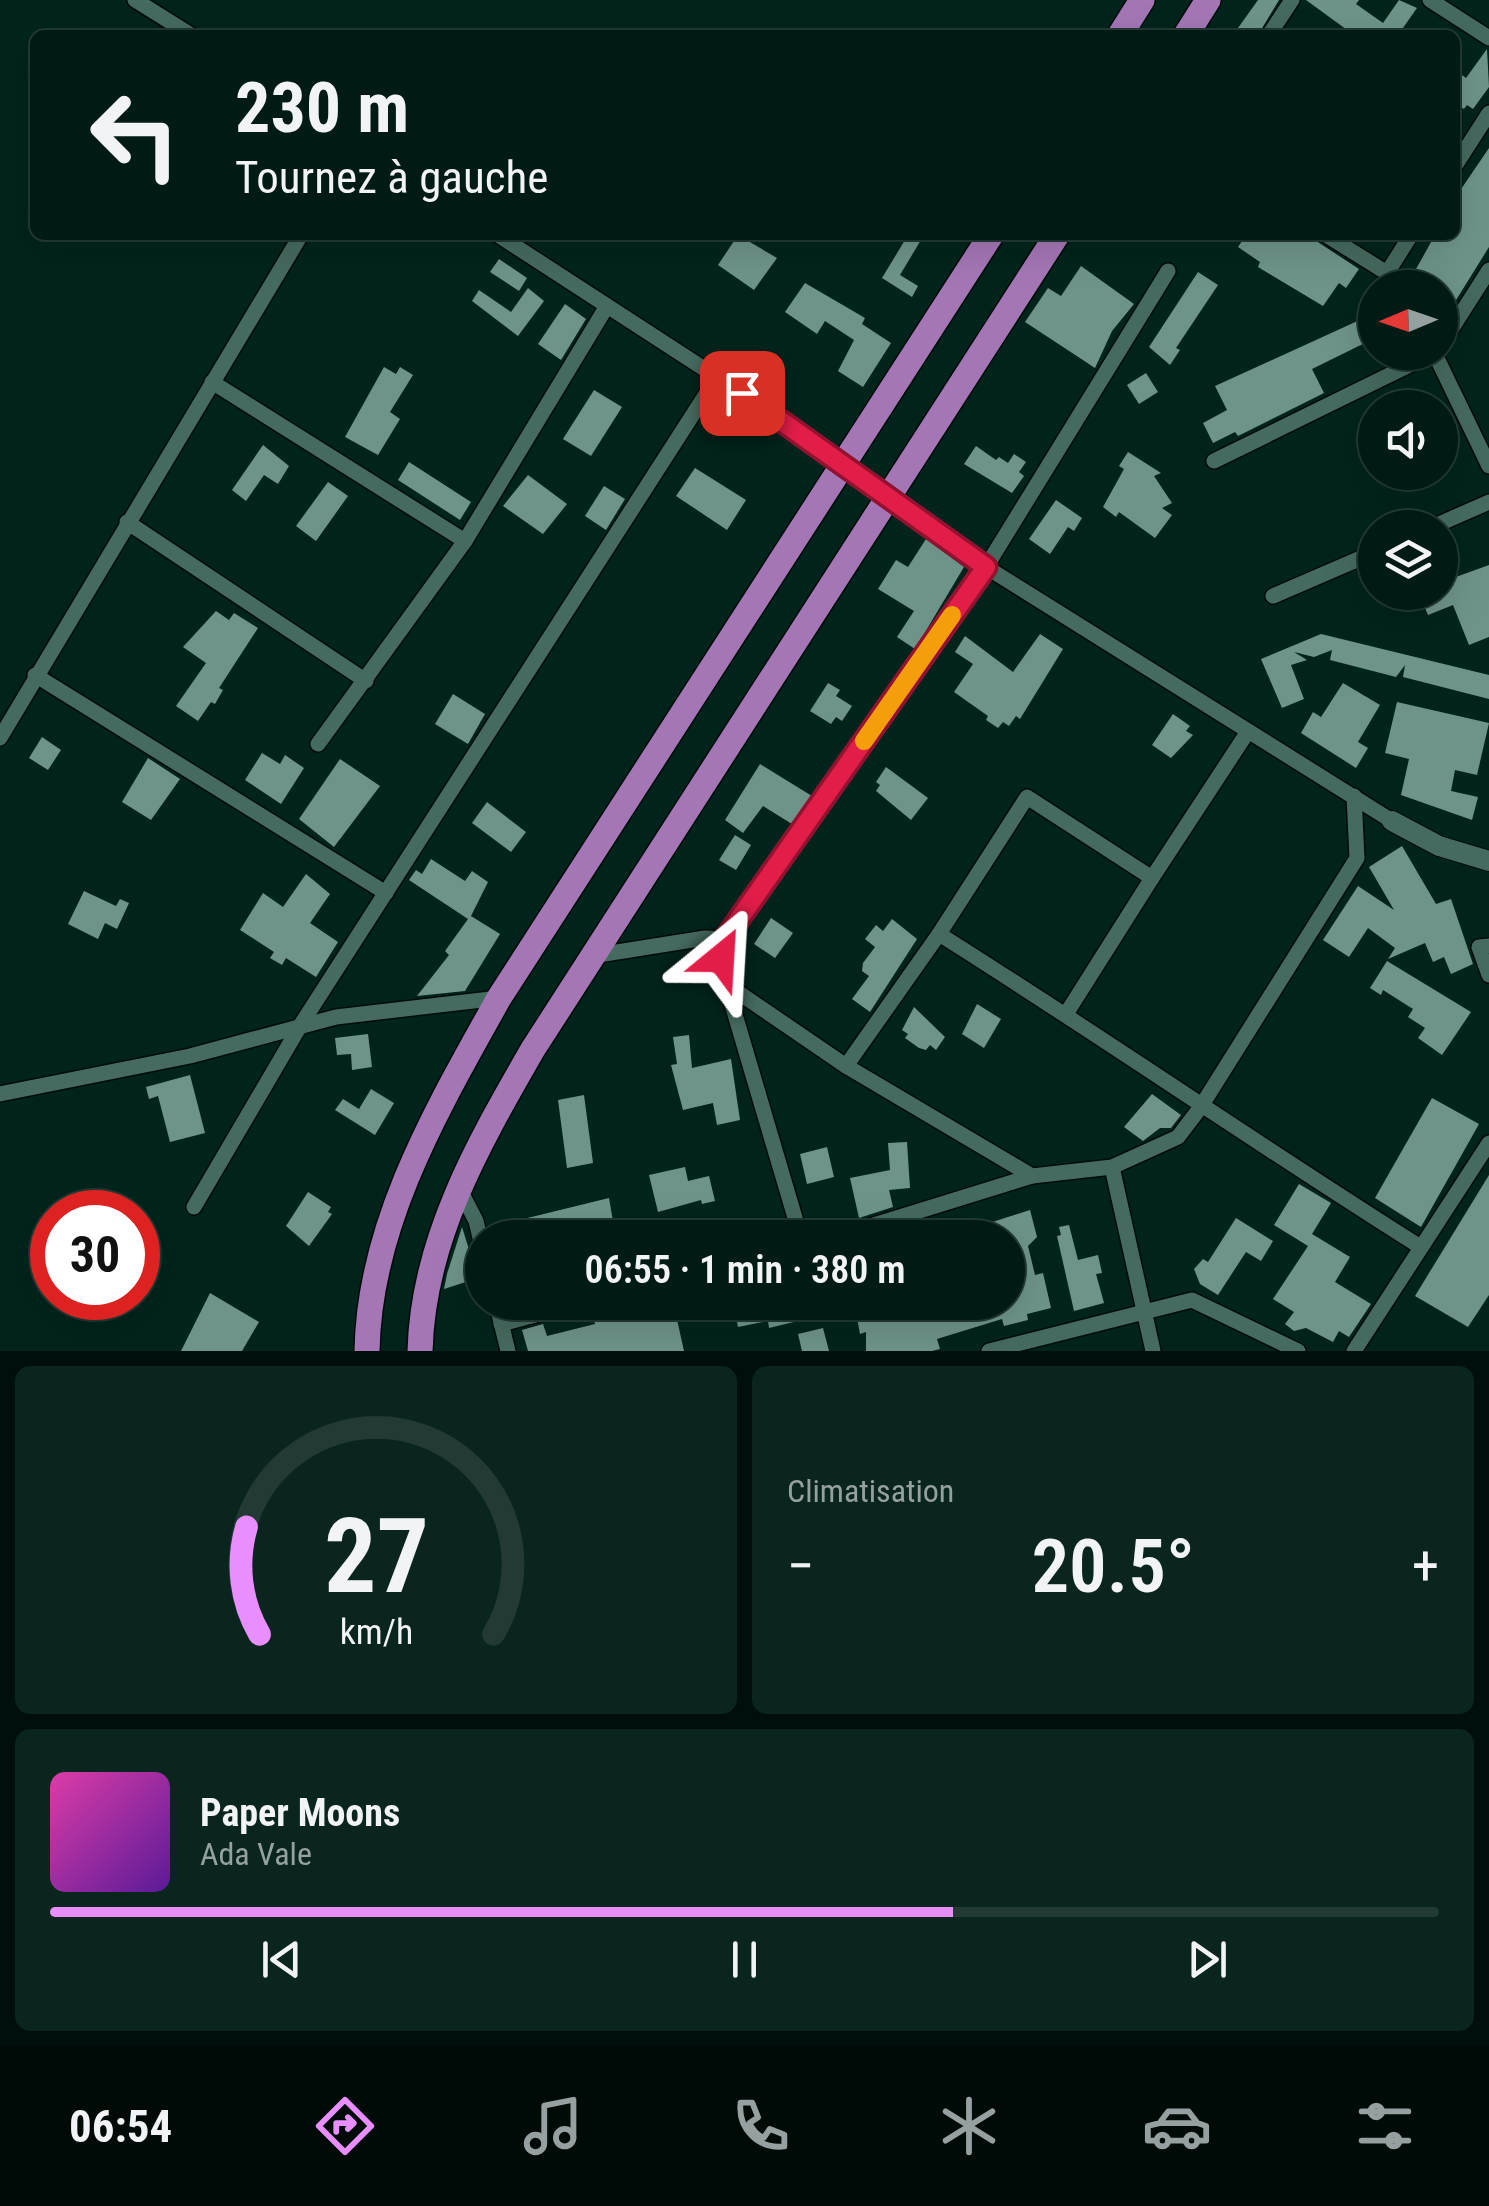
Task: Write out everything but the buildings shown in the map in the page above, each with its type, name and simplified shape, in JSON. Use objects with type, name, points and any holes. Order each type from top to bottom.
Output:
[{"type":"highway","points":[[1123,30],[1142,0]]},
{"type":"highway","points":[[1189,30],[1208,0]]},
{"type":"highway","points":[[368,1351],[368,1326],[384,1250],[408,1177],[428,1127],[498,998],[988,240]]},
{"type":"highway","points":[[420,1351],[421,1322],[433,1265],[458,1186],[533,1049],[1055,240]]},
{"type":"street","points":[[1273,30],[1292,0]]},
{"type":"street","points":[[140,1],[184,30]]},
{"type":"street","points":[[1440,2],[1489,38]]},
{"type":"street","points":[[1460,158],[1489,113]]},
{"type":"street","points":[[0,738],[34,675],[298,240]]},
{"type":"street","points":[[506,240],[844,463],[986,567],[1248,733],[1439,846],[1489,860]]},
{"type":"street","points":[[1333,240],[1377,270]]},
{"type":"street","points":[[1396,270],[1410,240]]},
{"type":"street","points":[[1458,318],[1489,270]]},
{"type":"street","points":[[797,1220],[726,984],[721,958],[725,939],[986,567],[1168,271]]},
{"type":"street","points":[[318,744],[464,542],[607,306]]},
{"type":"street","points":[[1214,461],[1399,370]]},
{"type":"street","points":[[1445,370],[1488,462]]},
{"type":"street","points":[[194,1207],[300,1026],[717,377]]},
{"type":"street","points":[[212,382],[464,542]]},
{"type":"street","points":[[1458,516],[1489,502]]},
{"type":"street","points":[[127,522],[366,680]]},
{"type":"street","points":[[1272,596],[1358,559]]},
{"type":"street","points":[[34,675],[386,893]]},
{"type":"street","points":[[1066,1014],[1248,733]]},
{"type":"street","points":[[890,1220],[1032,1176],[1112,1167],[1178,1137],[1357,858],[1354,796]]},
{"type":"street","points":[[846,1066],[940,934],[1028,797],[1152,878]]},
{"type":"street","points":[[940,934],[1066,1014],[1200,1108],[1419,1246]]},
{"type":"street","points":[[592,956],[705,938],[725,939]]},
{"type":"street","points":[[1489,946],[1478,947],[1489,975]]},
{"type":"street","points":[[726,984],[846,1066],[1032,1176]]},
{"type":"street","points":[[0,1094],[190,1056],[336,1017],[498,998]]},
{"type":"street","points":[[1354,1351],[1489,1143]]},
{"type":"street","points":[[1112,1167],[1152,1351]]},
{"type":"street","points":[[458,1186],[475,1220]]},
{"type":"street","points":[[989,1351],[1192,1300],[1298,1351]]},
{"type":"street","points":[[500,1320],[508,1351]]},
{"type":"street","points":[[501,1324],[516,1320]]},
{"type":"slow traffic","points":[[864,741],[952,615]]},
{"type":"route","points":[[721,958],[725,939],[986,567],[742,393]]}]
